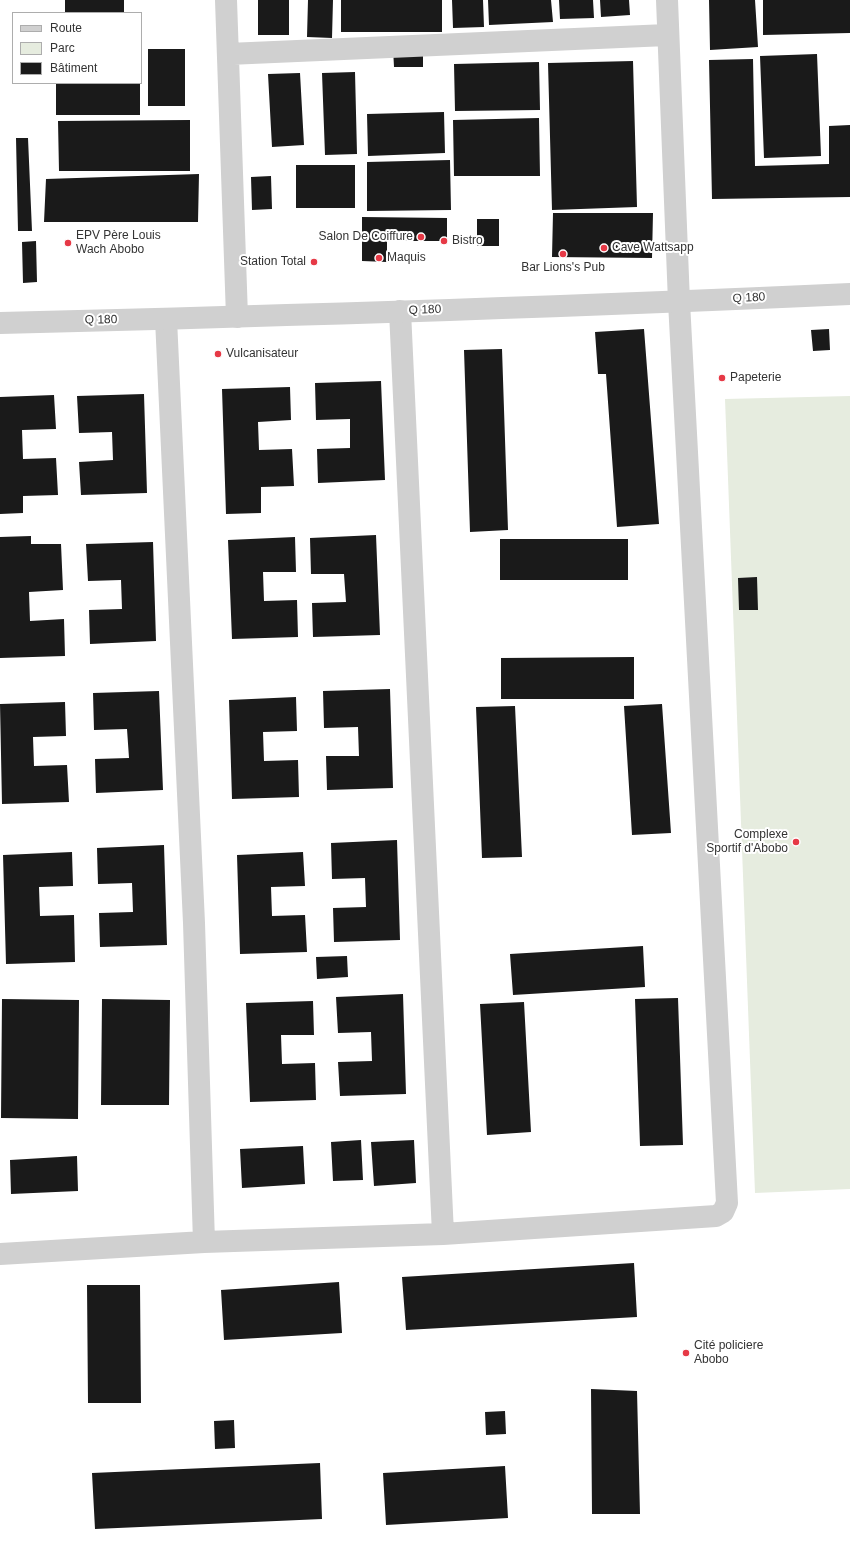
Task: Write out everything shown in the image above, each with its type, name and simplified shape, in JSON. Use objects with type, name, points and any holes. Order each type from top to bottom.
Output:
[{"type":"street","points":[[226,0],[237,317]]},
{"type":"street","points":[[0,1254],[204,1242],[443,1234],[716,1216],[723,1212],[728,1203],[679,302],[667,35],[667,0]]},
{"type":"street","points":[[228,54],[667,35]]},
{"type":"street","name":"Q 180","points":[[0,323],[237,317],[679,302],[850,294]]},
{"type":"street","points":[[400,311],[443,1234]]},
{"type":"street","points":[[166,319],[194,923],[204,1242]]},
{"type":"green space","name":"Complexe Sportif d'Abobo","points":[[850,396],[850,1189],[755,1193],[725,399]]},
{"type":"building","points":[[65,0],[124,0],[124,12],[65,12]]},
{"type":"building","points":[[258,0],[289,0],[289,35],[258,35]]},
{"type":"building","points":[[308,0],[333,0],[332,38],[307,37]]},
{"type":"building","points":[[341,0],[442,0],[442,32],[341,32]]},
{"type":"building","points":[[452,0],[483,0],[484,27],[453,28]]},
{"type":"building","points":[[488,0],[551,0],[553,22],[489,25]]},
{"type":"building","points":[[559,0],[593,0],[594,18],[560,19]]},
{"type":"building","points":[[600,0],[629,0],[630,15],[601,17]]},
{"type":"building","points":[[709,0],[755,0],[758,47],[710,50]]},
{"type":"building","points":[[763,0],[850,0],[850,33],[763,35]]},
{"type":"building","points":[[423,46],[423,67],[394,67],[393,48]]},
{"type":"building","points":[[148,49],[185,49],[185,106],[148,106]]},
{"type":"building","points":[[817,54],[821,156],[764,158],[760,56]]},
{"type":"building","points":[[753,59],[755,166],[829,164],[829,126],[850,125],[850,197],[712,199],[709,60]]},
{"type":"building","points":[[633,61],[637,207],[552,210],[548,63]]},
{"type":"building","points":[[539,62],[540,110],[455,111],[454,64]]},
{"type":"building","points":[[355,72],[357,154],[325,155],[322,73]]},
{"type":"building","points":[[300,73],[304,145],[272,147],[268,74]]},
{"type":"building","points":[[56,84],[140,84],[140,115],[56,115]]},
{"type":"building","points":[[444,112],[445,153],[368,156],[367,114]]},
{"type":"building","points":[[539,118],[540,176],[454,176],[453,120]]},
{"type":"building","points":[[190,120],[190,171],[59,171],[58,121]]},
{"type":"building","points":[[16,138],[28,138],[32,231],[18,231]]},
{"type":"building","points":[[450,160],[451,210],[367,211],[367,162]]},
{"type":"building","points":[[296,165],[355,165],[355,208],[296,208]]},
{"type":"building","points":[[199,174],[198,222],[44,222],[46,179]]},
{"type":"building","points":[[271,176],[272,209],[252,210],[251,177]]},
{"type":"building","points":[[553,213],[653,213],[652,258],[552,257]]},
{"type":"building","points":[[362,217],[447,218],[447,241],[387,241],[387,262],[362,261]]},
{"type":"building","points":[[477,219],[499,219],[499,246],[477,246]]},
{"type":"building","points":[[36,241],[37,282],[23,283],[22,242]]},
{"type":"building","points":[[644,329],[659,524],[617,527],[606,374],[598,374],[595,332]]},
{"type":"building","points":[[829,329],[830,350],[813,351],[811,330]]},
{"type":"building","points":[[502,349],[508,530],[470,532],[464,350]]},
{"type":"building","points":[[381,381],[385,480],[318,483],[317,449],[350,448],[350,419],[316,420],[315,383]]},
{"type":"building","points":[[290,387],[291,420],[258,422],[259,450],[292,449],[294,486],[261,487],[261,513],[226,514],[222,389]]},
{"type":"building","points":[[144,394],[147,493],[81,495],[79,462],[113,460],[112,432],[79,433],[77,396]]},
{"type":"building","points":[[54,395],[56,429],[22,430],[23,459],[56,458],[58,495],[23,496],[23,513],[0,514],[0,397]]},
{"type":"building","points":[[376,535],[380,635],[313,637],[312,603],[346,602],[344,574],[311,574],[310,538]]},
{"type":"building","points":[[31,536],[31,544],[61,544],[63,590],[29,592],[30,621],[64,619],[65,656],[0,658],[0,537]]},
{"type":"building","points":[[295,537],[296,572],[263,572],[264,601],[297,600],[298,637],[232,639],[228,540]]},
{"type":"building","points":[[500,539],[628,539],[628,580],[500,580]]},
{"type":"building","points":[[153,542],[156,641],[90,644],[89,610],[122,609],[121,580],[88,581],[86,544]]},
{"type":"building","points":[[757,577],[758,610],[739,610],[738,578]]},
{"type":"building","points":[[634,657],[634,699],[501,699],[501,658]]},
{"type":"building","points":[[390,689],[393,788],[327,790],[326,756],[359,756],[358,727],[324,728],[323,691]]},
{"type":"building","points":[[159,691],[163,790],[96,793],[95,759],[129,758],[127,729],[94,730],[93,693]]},
{"type":"building","points":[[296,697],[297,731],[263,732],[264,761],[298,760],[299,797],[232,799],[229,700]]},
{"type":"building","points":[[65,702],[66,736],[33,737],[34,766],[67,765],[69,802],[2,804],[0,704]]},
{"type":"building","points":[[662,704],[671,833],[632,835],[624,706]]},
{"type":"building","points":[[515,706],[522,857],[482,858],[476,707]]},
{"type":"building","points":[[397,840],[400,940],[334,942],[333,908],[366,907],[365,878],[332,879],[331,843]]},
{"type":"building","points":[[164,845],[167,945],[100,947],[99,913],[133,912],[132,883],[98,884],[97,848]]},
{"type":"building","points":[[72,852],[73,886],[39,887],[40,916],[74,915],[75,962],[6,964],[3,855]]},
{"type":"building","points":[[303,852],[305,886],[271,887],[272,916],[305,915],[307,952],[240,954],[237,855]]},
{"type":"building","points":[[643,946],[645,987],[513,995],[510,954]]},
{"type":"building","points":[[347,956],[348,977],[317,979],[316,957]]},
{"type":"building","points":[[403,994],[406,1094],[340,1096],[338,1062],[372,1061],[371,1032],[338,1033],[336,997]]},
{"type":"building","points":[[678,998],[683,1145],[640,1146],[635,999]]},
{"type":"building","points":[[2,999],[79,1000],[78,1119],[1,1118]]},
{"type":"building","points":[[102,999],[170,1000],[169,1105],[101,1105]]},
{"type":"building","points":[[313,1001],[314,1035],[281,1035],[282,1064],[315,1063],[316,1100],[250,1102],[246,1003]]},
{"type":"building","points":[[524,1002],[531,1132],[487,1135],[480,1004]]},
{"type":"building","points":[[361,1140],[363,1180],[333,1181],[331,1142]]},
{"type":"building","points":[[414,1140],[416,1183],[374,1186],[371,1142]]},
{"type":"building","points":[[303,1146],[305,1184],[242,1188],[240,1149]]},
{"type":"building","points":[[77,1156],[78,1191],[11,1194],[10,1160]]},
{"type":"building","points":[[634,1263],[637,1317],[406,1330],[402,1277]]},
{"type":"building","points":[[339,1282],[342,1333],[224,1340],[221,1290]]},
{"type":"building","points":[[87,1285],[140,1285],[141,1403],[88,1403]]},
{"type":"building","points":[[591,1389],[637,1391],[640,1514],[592,1514]]},
{"type":"building","points":[[505,1411],[506,1434],[486,1435],[485,1412]]},
{"type":"building","points":[[234,1420],[235,1448],[215,1449],[214,1421]]},
{"type":"building","points":[[320,1463],[322,1519],[95,1529],[92,1473]]},
{"type":"building","points":[[505,1466],[508,1518],[386,1525],[383,1473]]},
{"type":"place","name":"Salon De Coiffure","points":[[421,237]]},
{"type":"place","name":"Bistro","points":[[444,241]]},
{"type":"place","name":"EPV Père Louis Wach Abobo","points":[[68,243]]},
{"type":"place","name":"Cave Wattsapp","points":[[604,248]]},
{"type":"place","name":"Bar Lions's Pub","points":[[563,254]]},
{"type":"place","name":"Maquis","points":[[379,258]]},
{"type":"place","name":"Station Total","points":[[314,262]]},
{"type":"place","name":"Vulcanisateur","points":[[218,354]]},
{"type":"place","name":"Papeterie","points":[[722,378]]},
{"type":"place","name":"Complexe Sportif d'Abobo","points":[[796,842]]},
{"type":"place","name":"Cité policiere Abobo","points":[[686,1353]]}]
